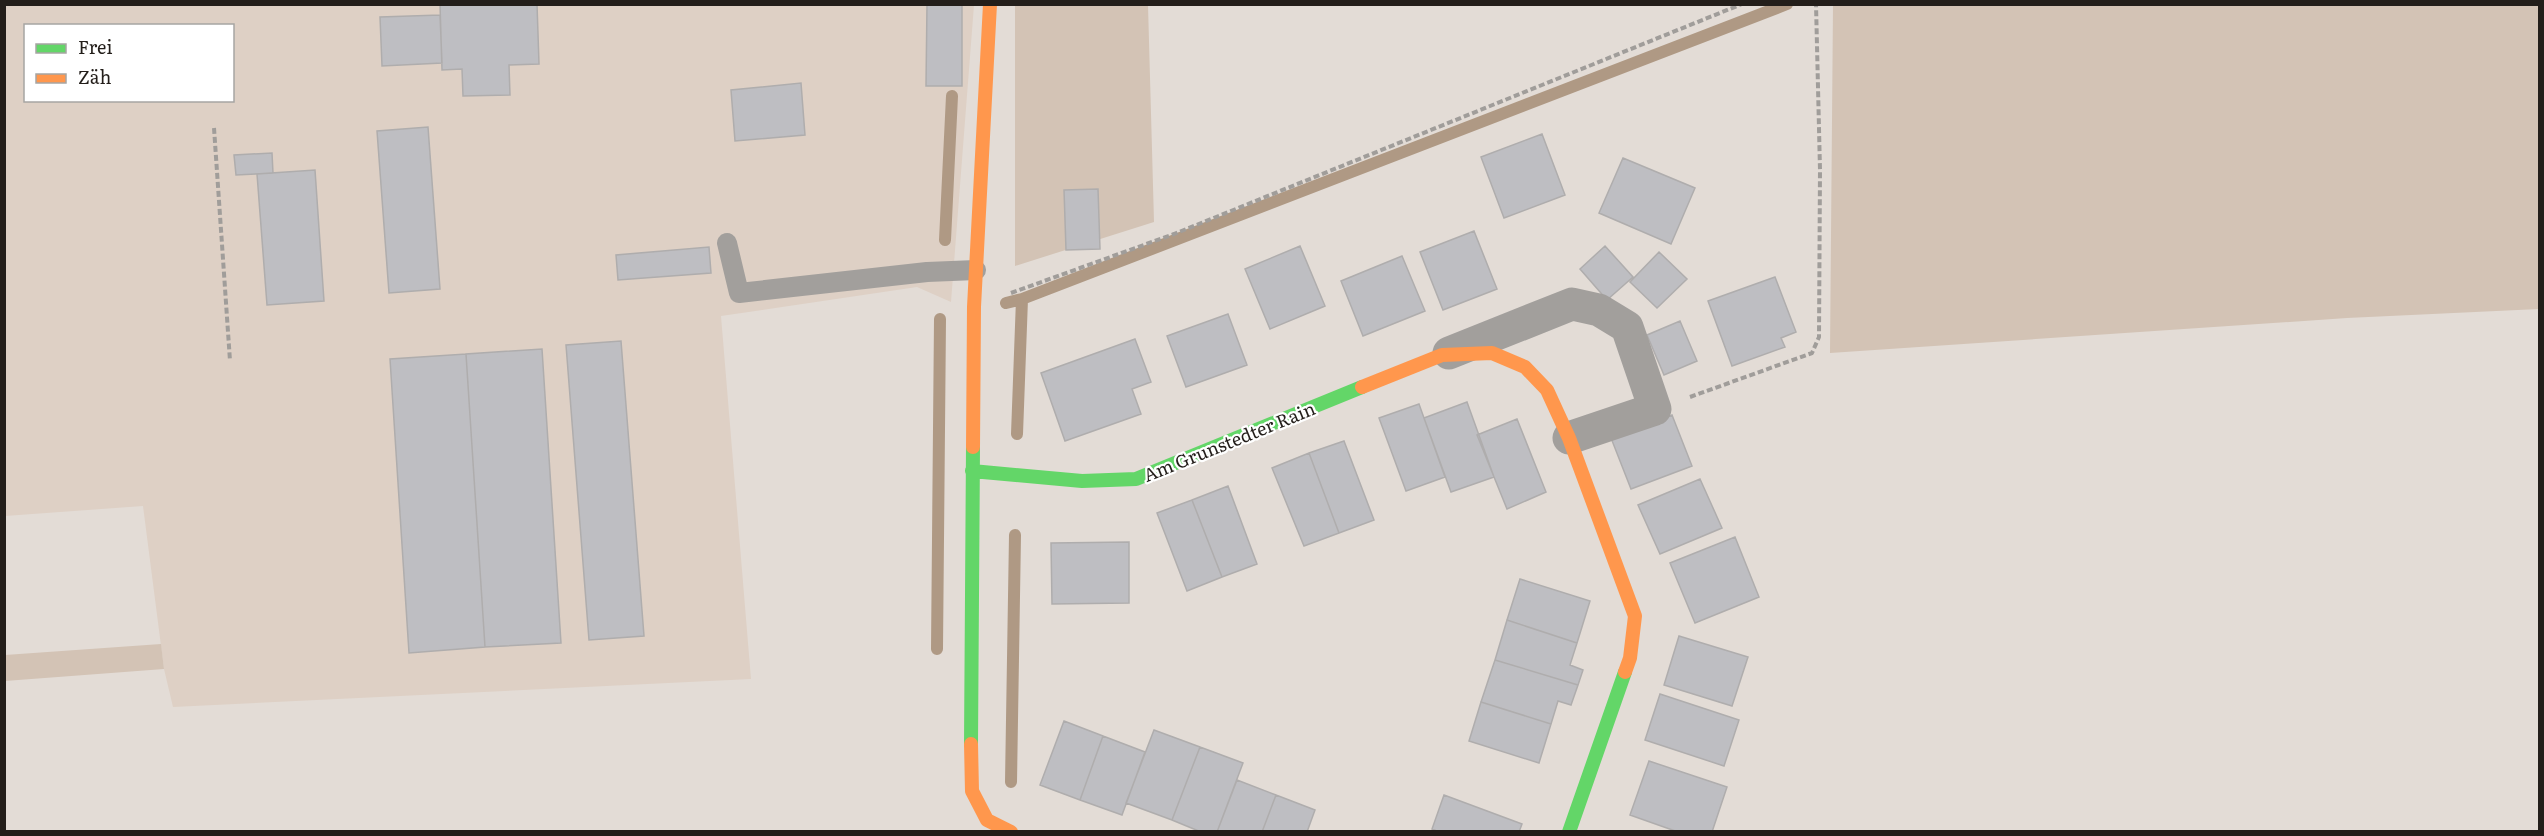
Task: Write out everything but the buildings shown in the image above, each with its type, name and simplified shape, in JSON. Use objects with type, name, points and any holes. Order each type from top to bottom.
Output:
[{"type":"street","points":[[990,4],[974,307],[972,791],[987,820],[1011,831]]},
{"type":"street","name":"Am Grunstedter Rain","points":[[972,471],[1082,481],[1136,479],[1572,304],[1599,310],[1627,327],[1655,409]]},
{"type":"street","name":"Am Grunstedter Rain","points":[[1442,355],[1492,353],[1525,367],[1547,390],[1569,438],[1635,616],[1630,658],[1569,831]]},
{"type":"street","points":[[1569,438],[1655,409]]},
{"type":"lane","points":[[727,243],[739,293],[927,272],[976,270]]},
{"type":"path","points":[[974,307],[1174,234],[1742,4]]},
{"type":"path","points":[[1655,409],[1812,353],[1819,337],[1820,170],[1816,4]]},
{"type":"path","points":[[214,128],[230,361]]},
{"type":"shaded area","points":[[5,5],[974,5],[951,302],[917,287],[721,316],[751,679],[173,707],[164,669],[143,506],[5,516]]},
{"type":"shaded area","points":[[1015,5],[1148,5],[1154,222],[1015,266]]},
{"type":"shaded area","points":[[1833,5],[2539,5],[2539,309],[2347,318],[1830,353]]},
{"type":"shaded area","points":[[161,644],[164,669],[5,681],[5,655]]},
{"type":"waterway","points":[[1006,303],[1022,299],[1787,4]]},
{"type":"waterway","points":[[945,240],[952,96]]},
{"type":"waterway","points":[[1017,434],[1022,299]]},
{"type":"waterway","points":[[937,649],[940,319]]},
{"type":"waterway","points":[[1011,782],[1015,535]]},
{"type":"traffic: fast","points":[[972,471],[1082,481],[1136,479],[1362,387]]},
{"type":"traffic: fast","points":[[971,744],[973,447]]},
{"type":"traffic: fast","points":[[1569,832],[1625,672]]},
{"type":"traffic: slow","points":[[973,447],[974,307],[990,4]]},
{"type":"traffic: slow","points":[[1362,387],[1442,355],[1492,353],[1525,367],[1547,390],[1569,438],[1635,616],[1630,658],[1625,672]]},
{"type":"traffic: slow","points":[[971,744],[972,791],[987,820],[1011,832]]}]
